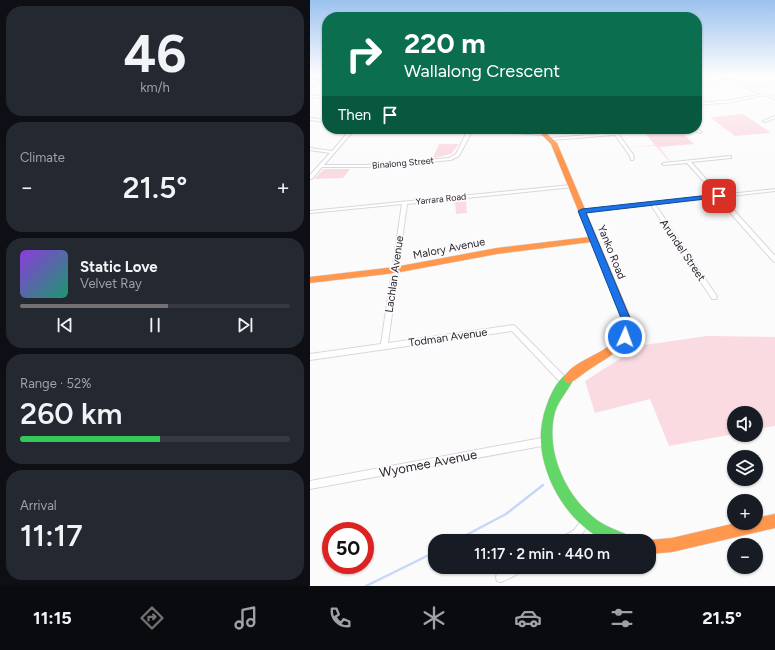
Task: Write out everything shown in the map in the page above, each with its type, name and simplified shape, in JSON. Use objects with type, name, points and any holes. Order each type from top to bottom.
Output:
[{"type":"main road","name":"Yanko Road","points":[[547,134],[594,239],[628,323],[625,337],[621,344],[613,351],[580,370],[565,382]]},
{"type":"main road","name":"Malory Avenue","points":[[310,280],[395,270],[497,251],[594,239]]},
{"type":"main road","points":[[565,382],[555,397],[548,422],[547,441],[551,466],[567,497],[587,520],[609,534]]},
{"type":"main road","points":[[656,546],[696,540],[775,521]]},
{"type":"street","points":[[702,104],[716,102]]},
{"type":"street","points":[[765,121],[775,117]]},
{"type":"street","points":[[310,119],[322,120]]},
{"type":"street","points":[[310,178],[349,134]]},
{"type":"street","name":"Binalong Street","points":[[320,166],[366,166],[450,159],[458,155],[472,134]]},
{"type":"street","points":[[616,134],[632,156],[632,159]]},
{"type":"street","points":[[310,149],[333,152]]},
{"type":"street","points":[[664,164],[730,158]]},
{"type":"street","points":[[688,161],[775,260]]},
{"type":"street","name":"Yarrara Road","points":[[310,212],[571,186]]},
{"type":"street","points":[[582,211],[775,190]]},
{"type":"street","name":"Lachlan Avenue","points":[[384,346],[405,203]]},
{"type":"street","name":"Arundel Street","points":[[652,203],[714,297]]},
{"type":"street","name":"Todman Avenue","points":[[310,357],[513,328],[565,382]]},
{"type":"street","name":"Wyomee Avenue","points":[[310,485],[547,441]]},
{"type":"street","points":[[577,534],[587,520]]},
{"type":"street","points":[[500,577],[506,574]]},
{"type":"shaded area","points":[[743,114],[771,133],[735,136],[710,117]]},
{"type":"shaded area","points":[[646,134],[683,134],[694,144],[659,147],[670,161],[656,146],[630,147],[655,145]]},
{"type":"shaded area","points":[[439,144],[459,144],[451,154],[433,158]]},
{"type":"shaded area","points":[[324,169],[350,169],[343,178],[314,179]]},
{"type":"shaded area","points":[[466,200],[467,213],[456,214],[455,201]]},
{"type":"shaded area","points":[[707,336],[775,337],[775,426],[763,428],[763,406],[727,406],[727,435],[669,446],[650,399],[595,413],[585,381],[644,345]]},
{"type":"waterway","points":[[468,534],[506,514],[543,485]]},
{"type":"waterway","points":[[366,586],[428,555]]},
{"type":"traffic: fast","points":[[569,378],[556,394],[549,413],[547,432],[548,452],[554,472],[562,490],[574,507],[587,521],[608,534]]},
{"type":"traffic: slow","points":[[544,134],[554,143],[628,323],[624,335],[618,344],[603,356],[586,365],[569,378]]},
{"type":"traffic: slow","points":[[310,280],[395,270],[497,251],[594,239]]},
{"type":"traffic: slow","points":[[656,546],[672,545],[775,521]]},
{"type":"route","points":[[625,337],[628,323],[582,211],[719,196]]}]
